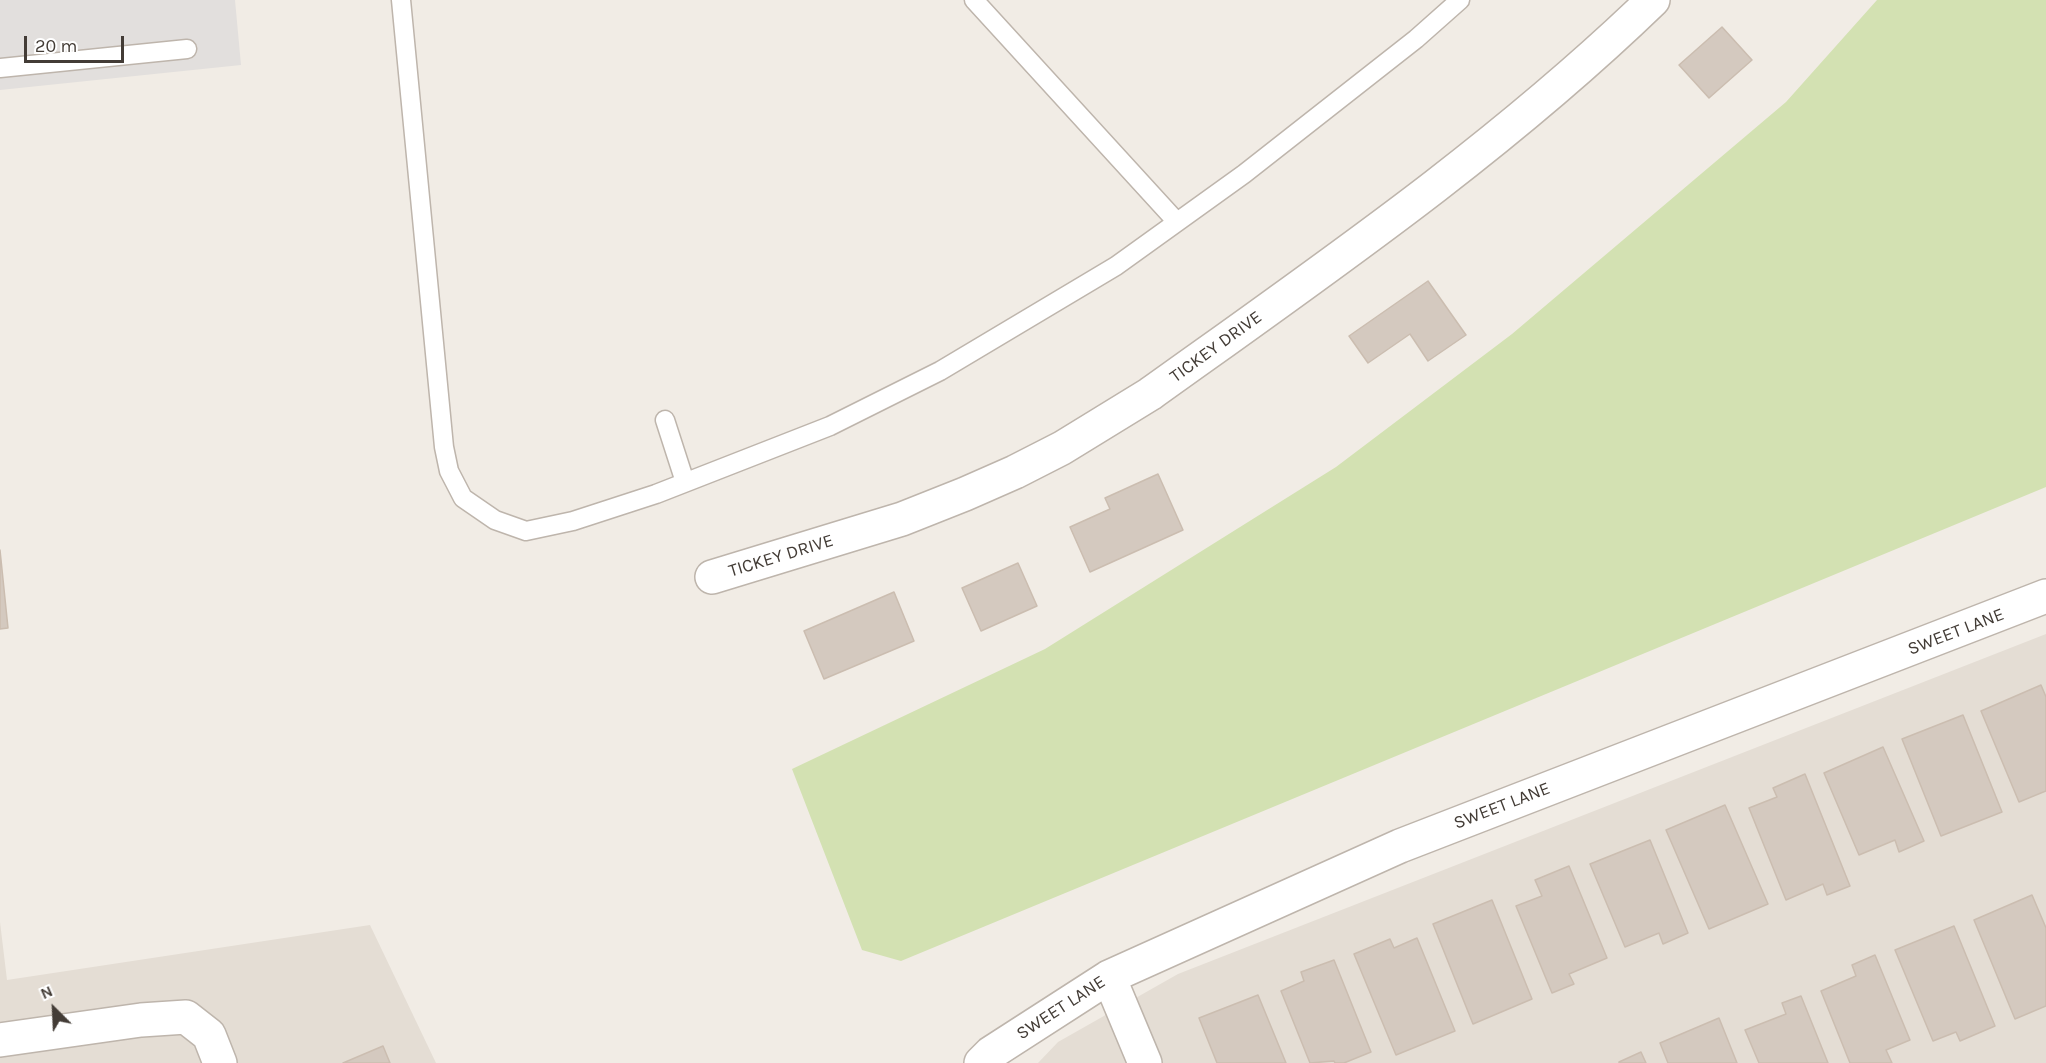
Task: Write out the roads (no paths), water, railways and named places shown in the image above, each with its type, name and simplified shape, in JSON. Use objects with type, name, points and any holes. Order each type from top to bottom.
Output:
[{"type":"street","name":"TICKEY DRIVE","points":[[712,577],[902,519],[1015,472],[1062,448],[1150,394],[1339,259],[1484,149],[1566,81],[1653,0]]},
{"type":"street","name":"SWEET LANE","points":[[981,1063],[991,1053],[1109,977],[1400,846],[2046,596]]},
{"type":"street","points":[[1109,977],[1145,1063]]},
{"type":"street","points":[[0,1040],[141,1020],[186,1017],[209,1035],[220,1063]]},
{"type":"lane","points":[[401,0],[448,471],[463,498],[495,520],[526,531],[573,520],[656,494],[830,426],[939,371],[1116,266],[1244,174],[1416,39],[1460,0]]},
{"type":"lane","points":[[974,0],[1177,222]]},
{"type":"lane","points":[[0,68],[188,49]]},
{"type":"lane","points":[[665,420],[685,482]]}]
